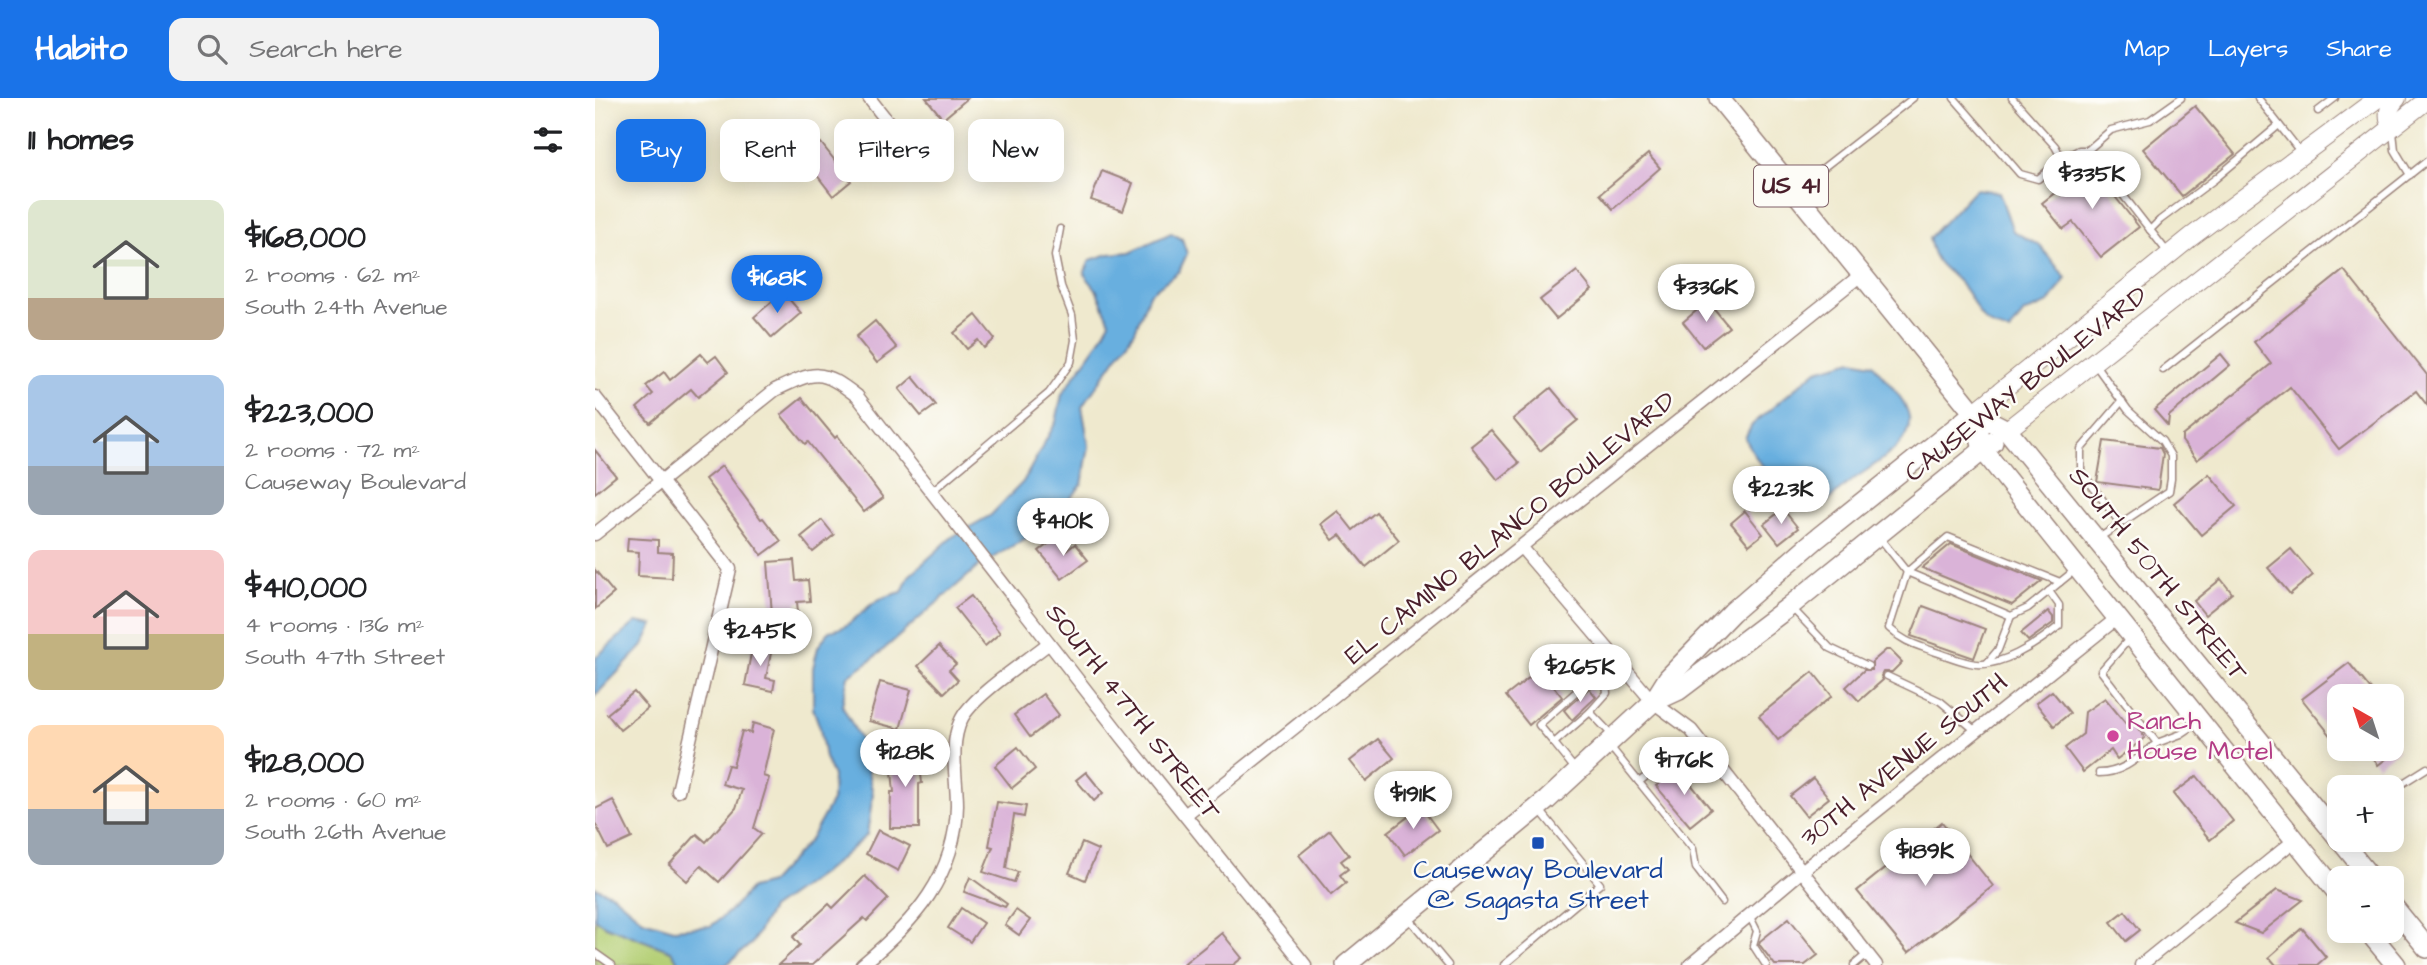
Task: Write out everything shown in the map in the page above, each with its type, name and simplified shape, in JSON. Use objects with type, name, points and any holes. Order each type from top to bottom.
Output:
[{"type":"main road","name":"SOUTH 50TH STREET","points":[[1719,98],[1975,413],[2007,430],[2327,816]]},
{"type":"main road","name":"CAUSEWAY BOULEVARD","points":[[1346,965],[1578,772],[1653,702],[1668,678],[1732,612],[1815,540],[2169,255],[2378,98]]},
{"type":"main road","points":[[2392,127],[2388,111],[2397,98]]},
{"type":"main road","name":"CAUSEWAY BOULEVARD","points":[[1653,702],[1679,690],[1790,606],[2007,430],[2427,100]]},
{"type":"main road","name":"SOUTH 50TH STREET","points":[[1975,413],[1983,450],[2327,880]]},
{"type":"main road","points":[[2404,920],[2427,948]]},
{"type":"main road","points":[[2378,943],[2396,965]]},
{"type":"street","points":[[869,98],[886,119]]},
{"type":"street","name":"EL CAMINO BLANCO BOULEVARD","points":[[1185,815],[1862,274]]},
{"type":"street","name":"SOUTH 47TH STREET","points":[[661,482],[775,390],[810,374],[835,379],[857,396],[1304,965]]},
{"type":"street","points":[[595,397],[730,569],[678,791]]},
{"type":"street","points":[[595,534],[661,482]]},
{"type":"street","points":[[1522,548],[1653,702],[1691,730],[1876,965]]},
{"type":"street","name":"30TH AVENUE SOUTH","points":[[1690,965],[1802,871],[2116,619]]},
{"type":"street","points":[[862,965],[914,917],[933,890],[945,864],[955,835],[955,736],[962,717],[977,701],[1049,643]]},
{"type":"street","points":[[2141,965],[2295,840]]},
{"type":"lane","points":[[1794,191],[1913,98]]},
{"type":"lane","points":[[1954,98],[2020,174],[2038,179],[2062,159],[2080,149],[2088,150],[2169,255]]},
{"type":"lane","points":[[2012,98],[2055,145],[2062,159]]},
{"type":"lane","points":[[2088,150],[2111,130],[2150,120],[2181,98]]},
{"type":"lane","points":[[2258,98],[2302,155]]},
{"type":"lane","points":[[2318,111],[2335,98]]},
{"type":"lane","points":[[2150,230],[2279,125]]},
{"type":"lane","points":[[2392,127],[2395,150],[2410,175]]},
{"type":"lane","points":[[2163,370],[2427,161]]},
{"type":"lane","points":[[932,491],[1049,393],[1072,362],[1076,340],[1072,314],[1061,286],[1055,256],[1060,229]]},
{"type":"lane","points":[[2094,362],[2122,401],[2145,427],[2162,441],[2171,456],[2169,491],[2097,539]]},
{"type":"lane","points":[[2120,523],[2081,471],[2081,449],[2122,401]]},
{"type":"lane","points":[[1878,535],[1907,572],[2011,617]]},
{"type":"lane","points":[[2049,591],[2059,605],[2059,626],[2044,639],[1999,662],[1971,664],[1902,640],[1889,628],[1907,572],[1948,537],[2060,582]]},
{"type":"lane","points":[[2011,617],[2028,608],[2077,569]]},
{"type":"lane","points":[[1790,606],[1831,648],[1868,666]]},
{"type":"lane","points":[[1986,664],[1998,650],[2008,631],[2011,617]]},
{"type":"lane","points":[[2131,637],[2101,671],[2157,743]]},
{"type":"lane","points":[[1578,772],[1539,725],[1614,657]]},
{"type":"lane","points":[[1554,743],[1590,712],[1607,693],[1605,683],[1597,673]]},
{"type":"lane","points":[[1887,676],[1940,701],[1976,731]]},
{"type":"lane","points":[[1590,712],[1639,782],[1693,849],[1696,868],[1722,902]]},
{"type":"lane","points":[[2099,773],[2111,773],[2125,767],[2157,743],[2181,734],[2199,722]]},
{"type":"lane","points":[[1639,782],[1668,759]]},
{"type":"lane","points":[[2404,782],[2427,768]]},
{"type":"lane","points":[[1504,965],[1600,884],[1538,807]]},
{"type":"lane","points":[[1407,915],[1448,965]]},
{"type":"lane","points":[[1749,915],[1757,931],[1753,945],[1766,965]]},
{"type":"lane","points":[[595,953],[612,965]]},
{"type":"lane","points":[[1853,965],[1867,954]]},
{"type":"green space","points":[[595,919],[606,926],[671,951],[680,965],[595,965]]},
{"type":"water","points":[[1975,189],[1999,192],[2013,231],[2040,246],[2066,278],[2049,303],[2024,313],[2009,332],[1982,318],[1967,291],[1937,260],[1929,238]]},
{"type":"water","points":[[1171,233],[1182,239],[1187,254],[1179,271],[1149,294],[1135,331],[1082,407],[1089,446],[1082,485],[1048,525],[979,566],[875,657],[848,676],[842,705],[861,741],[873,794],[867,835],[827,870],[771,909],[752,943],[726,965],[680,965],[671,951],[606,926],[595,919],[595,887],[613,895],[643,920],[674,929],[711,926],[732,909],[751,888],[770,883],[810,840],[832,801],[833,776],[825,758],[820,728],[813,708],[813,668],[818,647],[829,631],[844,627],[880,599],[902,592],[909,576],[952,537],[991,515],[1023,482],[1056,422],[1062,394],[1110,322],[1096,289],[1084,274],[1090,260],[1109,254],[1130,252]]},
{"type":"water","points":[[1853,360],[1873,364],[1904,403],[1909,417],[1905,437],[1890,454],[1846,485],[1825,504],[1796,501],[1758,461],[1745,438],[1752,425],[1817,370]]},
{"type":"water","points":[[636,622],[653,625],[643,646],[595,696],[596,657]]},
{"type":"building","points":[[926,98],[968,98],[943,119]]},
{"type":"building","points":[[2195,106],[2235,154],[2182,196],[2143,149]]},
{"type":"building","points":[[820,144],[834,159],[834,182],[850,182],[833,196],[820,179]]},
{"type":"building","points":[[1648,154],[1660,168],[1613,209],[1600,194]]},
{"type":"building","points":[[2090,165],[2139,227],[2101,257],[2073,222],[2063,229],[2042,203]]},
{"type":"building","points":[[1102,171],[1133,183],[1123,211],[1091,200]]},
{"type":"building","points":[[2344,270],[2427,375],[2427,405],[2416,391],[2339,449],[2290,387],[2197,460],[2182,441],[2182,436],[2271,364],[2254,342]]},
{"type":"building","points":[[1577,271],[1592,290],[1556,319],[1540,300]]},
{"type":"building","points":[[783,292],[801,313],[772,338],[754,317]]},
{"type":"building","points":[[1708,301],[1729,327],[1703,347],[1683,322]]},
{"type":"building","points":[[976,315],[995,339],[984,348],[978,340],[967,349],[954,333]]},
{"type":"building","points":[[875,321],[897,348],[877,363],[856,337]]},
{"type":"building","points":[[701,354],[708,362],[716,356],[728,372],[698,397],[691,389],[650,423],[637,408],[653,394],[646,386],[664,372],[670,380]]},
{"type":"building","points":[[2221,354],[2230,365],[2169,416],[2168,426],[2154,410]]},
{"type":"building","points":[[913,377],[936,405],[921,416],[899,389]]},
{"type":"building","points":[[1551,388],[1578,420],[1540,451],[1513,419]]},
{"type":"building","points":[[802,398],[835,438],[837,436],[883,498],[864,512],[808,442],[805,444],[781,415]]},
{"type":"building","points":[[1491,430],[1519,463],[1498,480],[1471,446]]},
{"type":"building","points":[[2104,441],[2160,448],[2163,454],[2158,490],[2097,482]]},
{"type":"building","points":[[595,450],[616,476],[595,493]]},
{"type":"building","points":[[722,466],[761,519],[763,518],[781,541],[762,555],[705,479]]},
{"type":"building","points":[[2209,474],[2236,506],[2201,535],[2174,503]]},
{"type":"building","points":[[1783,509],[1798,528],[1779,543],[1764,524]]},
{"type":"building","points":[[1338,511],[1353,530],[1376,512],[1399,540],[1366,567],[1340,535],[1333,540],[1321,524]]},
{"type":"building","points":[[1745,511],[1763,534],[1749,545],[1731,523]]},
{"type":"building","points":[[822,520],[834,535],[813,552],[801,537]]},
{"type":"building","points":[[628,538],[658,540],[658,552],[673,553],[672,578],[638,576],[639,552],[627,551]]},
{"type":"building","points":[[1056,538],[1066,551],[1075,544],[1088,560],[1062,579],[1039,551]]},
{"type":"building","points":[[1951,544],[2042,581],[2012,605],[1922,568]]},
{"type":"building","points":[[2291,549],[2313,575],[2290,594],[2268,568]]},
{"type":"building","points":[[794,560],[796,581],[808,580],[810,601],[797,602],[798,612],[772,614],[768,562]]},
{"type":"building","points":[[595,570],[614,593],[595,609]]},
{"type":"building","points":[[2221,579],[2232,593],[2205,615],[2194,601]]},
{"type":"building","points":[[971,596],[1000,633],[985,646],[955,608]]},
{"type":"building","points":[[1923,606],[1985,629],[1974,658],[1911,636]]},
{"type":"building","points":[[2048,611],[2053,617],[2053,623],[2028,641],[2021,633]]},
{"type":"building","points":[[753,643],[772,648],[766,678],[775,680],[773,691],[745,685]]},
{"type":"building","points":[[939,646],[956,664],[949,670],[958,680],[944,693],[918,666]]},
{"type":"building","points":[[1886,650],[1890,650],[1902,662],[1892,672],[1883,672],[1883,680],[1859,701],[1846,687],[1864,670],[1872,670],[1872,662]]},
{"type":"building","points":[[2349,663],[2366,684],[2327,684],[2327,731],[2302,699]]},
{"type":"building","points":[[1540,669],[1562,697],[1529,725],[1506,696]]},
{"type":"building","points":[[1813,672],[1832,696],[1778,740],[1759,716]]},
{"type":"building","points":[[880,682],[911,690],[900,729],[869,721]]},
{"type":"building","points":[[1589,688],[1596,697],[1572,720],[1564,710]]},
{"type":"building","points":[[2052,691],[2070,713],[2054,726],[2036,703]]},
{"type":"building","points":[[634,692],[648,708],[620,730],[607,714]]},
{"type":"building","points":[[1043,694],[1059,715],[1030,737],[1014,715]]},
{"type":"building","name":"Ranch House Motel","points":[[2105,698],[2126,724],[2132,720],[2145,738],[2117,759],[2111,750],[2083,772],[2065,748],[2083,734],[2085,712]]},
{"type":"building","points":[[753,723],[774,729],[763,776],[769,778],[754,828],[762,834],[719,882],[701,866],[687,881],[669,865],[697,834],[706,842],[736,808],[742,790],[722,784],[728,765],[733,766],[742,731],[751,733]]},
{"type":"building","points":[[1378,739],[1394,758],[1366,781],[1350,761]]},
{"type":"building","points":[[1018,747],[1035,769],[1012,788],[995,766]]},
{"type":"building","points":[[918,748],[922,783],[919,784],[919,828],[890,828],[891,792],[894,792],[890,751]]},
{"type":"building","points":[[1678,768],[1711,809],[1690,826],[1656,786]]},
{"type":"building","points":[[1086,772],[1103,793],[1094,801],[1076,780]]},
{"type":"building","points":[[2197,776],[2233,821],[2210,840],[2173,794]]},
{"type":"building","points":[[1813,778],[1829,798],[1806,816],[1790,796]]},
{"type":"building","points":[[613,800],[632,838],[608,849],[595,823],[595,809]]},
{"type":"building","points":[[997,802],[1026,806],[1024,817],[1014,815],[1006,868],[1018,872],[1014,882],[983,872],[993,847],[989,846]]},
{"type":"building","points":[[1421,807],[1438,830],[1405,855],[1388,832]]},
{"type":"building","points":[[1942,822],[1993,886],[1908,953],[1857,891]]},
{"type":"building","points":[[878,830],[910,846],[898,871],[866,854]]},
{"type":"building","points":[[1330,830],[1349,855],[1341,861],[1348,869],[1340,875],[1346,883],[1331,895],[1299,855]]},
{"type":"building","points":[[1082,843],[1098,850],[1085,880],[1069,873]]},
{"type":"building","points":[[865,876],[888,899],[867,921],[864,918],[812,965],[778,965],[800,945],[793,937],[829,904],[833,908]]},
{"type":"building","points":[[970,877],[1007,904],[1005,907],[964,892]]},
{"type":"building","points":[[2277,890],[2303,900],[2261,933],[2235,923]]},
{"type":"building","points":[[961,908],[983,923],[970,942],[948,928]]},
{"type":"building","points":[[1016,910],[1030,920],[1019,935],[1005,925]]},
{"type":"building","points":[[2125,911],[2140,930],[2126,941],[2111,922]]},
{"type":"building","points":[[1789,918],[1818,955],[1805,965],[1775,965],[1759,944]]},
{"type":"building","points":[[2302,928],[2326,957],[2317,965],[2276,965],[2269,957]]},
{"type":"building","points":[[1222,933],[1242,958],[1233,965],[1182,965]]},
{"type":"place","name":"Ranch House Motel","points":[[2113,736]]},
{"type":"place","name":"Causeway Boulevard @ Sagasta Street","points":[[1538,843]]}]
